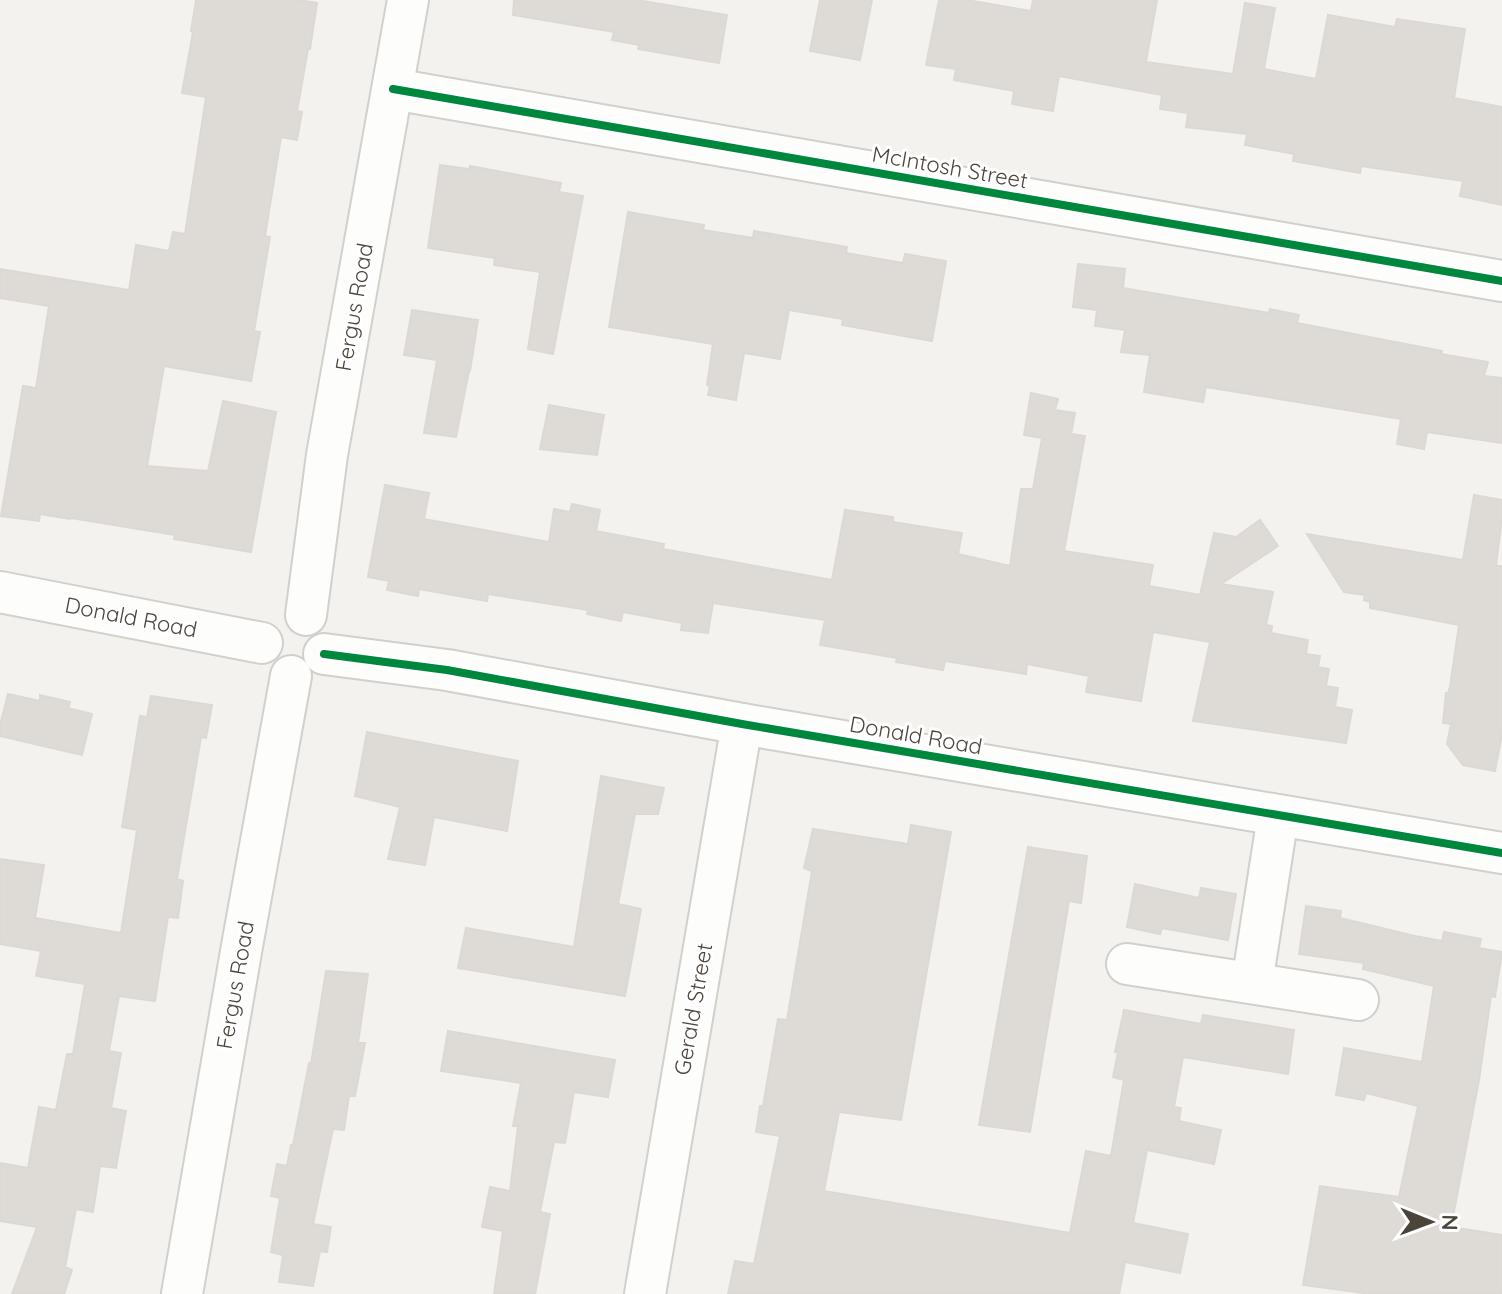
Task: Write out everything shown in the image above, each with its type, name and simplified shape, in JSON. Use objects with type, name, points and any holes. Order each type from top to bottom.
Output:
[{"type":"street","name":"Fergus Road","points":[[306,615],[327,455],[408,0]]},
{"type":"street","name":"McIntosh Street","points":[[393,89],[1502,281]]},
{"type":"street","name":"Donald Road","points":[[0,592],[262,643]]},
{"type":"street","points":[[296,613],[306,615],[320,627],[326,644],[320,663],[312,671],[302,676],[291,676],[282,674],[267,662],[262,643],[270,624],[286,614],[296,613]]},
{"type":"street","name":"Donald Road","points":[[324,654],[447,670],[742,724],[1502,853]]},
{"type":"street","name":"Fergus Road","points":[[182,1294],[291,676]]},
{"type":"street","name":"Gerald Street","points":[[645,1294],[742,724]]},
{"type":"street","points":[[1252,983],[1278,816]]},
{"type":"street","points":[[1127,964],[1358,1000]]},
{"type":"building","points":[[196,0],[300,0],[317,3],[297,111],[302,112],[297,140],[281,137],[265,236],[270,237],[254,331],[260,332],[251,381],[164,366],[147,466],[208,471],[223,401],[276,412],[251,552],[174,539],[175,535],[71,518],[40,514],[39,521],[1,516],[23,386],[36,388],[49,306],[0,298],[0,269],[129,290],[136,245],[169,251],[173,232],[185,234],[206,97],[182,93]]},
{"type":"building","points":[[514,0],[637,0],[727,15],[719,63],[638,49],[639,45],[612,40],[614,32],[513,15]]},
{"type":"building","points":[[820,0],[872,0],[860,60],[810,51]]},
{"type":"building","points":[[939,0],[967,0],[1031,11],[1033,0],[1157,0],[1146,62],[1233,74],[1245,3],[1275,8],[1264,69],[1316,79],[1328,15],[1395,27],[1397,19],[1465,29],[1454,98],[1502,107],[1502,205],[1460,196],[1463,181],[1361,166],[1360,173],[1293,161],[1294,154],[1245,145],[1247,134],[1186,127],[1188,113],[1160,109],[1162,95],[1059,76],[1053,111],[1012,104],[1014,91],[954,80],[956,69],[926,65]]},
{"type":"building","points":[[440,165],[469,169],[470,166],[561,183],[559,192],[583,196],[553,354],[528,349],[540,272],[494,265],[495,258],[428,248]]},
{"type":"building","points":[[628,212],[704,225],[703,230],[753,238],[754,231],[847,247],[846,253],[903,263],[905,254],[946,261],[932,341],[842,325],[843,319],[789,310],[780,359],[744,353],[736,400],[708,395],[713,344],[609,327]]},
{"type":"building","points":[[1078,264],[1125,269],[1123,288],[1269,313],[1270,309],[1299,315],[1297,323],[1488,362],[1484,376],[1502,378],[1502,443],[1427,432],[1424,449],[1397,444],[1401,419],[1206,387],[1203,402],[1144,392],[1150,355],[1121,352],[1125,330],[1095,326],[1097,310],[1073,307]]},
{"type":"building","points":[[412,310],[478,320],[456,437],[424,433],[437,360],[404,355]]},
{"type":"building","points":[[1031,393],[1058,399],[1055,410],[1075,413],[1071,434],[1085,436],[1064,551],[1153,565],[1149,586],[1200,595],[1214,533],[1236,537],[1260,520],[1278,546],[1221,584],[1273,592],[1266,625],[1272,626],[1271,633],[1308,640],[1306,654],[1320,656],[1318,667],[1329,669],[1326,686],[1338,688],[1335,707],[1352,710],[1346,743],[1193,721],[1210,642],[1153,632],[1141,701],[1086,692],[1089,676],[1027,664],[1026,674],[945,661],[943,670],[896,662],[897,658],[820,645],[825,620],[713,603],[708,633],[681,630],[682,623],[623,612],[621,621],[587,614],[588,610],[488,594],[487,601],[419,589],[418,596],[387,590],[389,581],[368,577],[385,485],[429,493],[424,519],[549,542],[554,509],[570,512],[572,504],[600,510],[596,531],[664,544],[663,549],[832,580],[845,510],[893,517],[893,522],[962,533],[958,554],[1010,566],[1021,489],[1033,489],[1042,438],[1024,435]]},
{"type":"building","points":[[549,405],[604,415],[597,455],[540,449]]},
{"type":"building","points":[[1474,495],[1502,500],[1496,566],[1502,566],[1502,734],[1495,771],[1463,765],[1447,744],[1451,724],[1443,723],[1446,693],[1450,687],[1459,625],[1370,608],[1370,602],[1364,600],[1365,595],[1344,592],[1307,534],[1463,560]]},
{"type":"building","points":[[8,694],[40,701],[40,695],[70,702],[68,708],[92,714],[82,755],[0,736]]},
{"type":"building","points":[[151,696],[212,705],[206,738],[201,737],[177,879],[183,881],[178,918],[168,917],[155,1001],[119,996],[109,1051],[121,1053],[111,1108],[126,1111],[116,1168],[100,1166],[93,1212],[76,1209],[65,1267],[72,1270],[64,1294],[12,1294],[37,1227],[0,1221],[0,1163],[28,1168],[39,1107],[56,1110],[67,1054],[73,1054],[85,984],[36,976],[41,951],[0,944],[0,859],[44,865],[35,918],[121,933],[137,830],[122,827],[140,716],[147,717]]},
{"type":"building","points":[[367,732],[518,761],[507,831],[434,817],[425,865],[388,859],[400,807],[355,796]]},
{"type":"building","points":[[601,776],[664,788],[658,814],[635,814],[618,904],[641,909],[625,996],[458,968],[466,928],[574,947]]},
{"type":"building","points":[[911,825],[951,832],[901,1120],[839,1112],[824,1191],[1070,1233],[1086,1151],[1111,1156],[1124,1080],[1113,1077],[1124,1010],[1201,1024],[1203,1015],[1294,1030],[1288,1074],[1183,1057],[1174,1107],[1181,1108],[1179,1121],[1221,1130],[1214,1164],[1147,1150],[1133,1223],[1188,1234],[1180,1273],[1125,1262],[1119,1294],[728,1294],[735,1261],[754,1264],[780,1136],[756,1132],[778,1019],[787,1020],[812,871],[804,868],[813,829],[908,844]]},
{"type":"building","points":[[1028,847],[1087,856],[1081,903],[1069,901],[1030,1132],[979,1125]]},
{"type":"building","points":[[1135,884],[1199,898],[1201,888],[1236,894],[1228,940],[1162,928],[1160,934],[1127,927]]},
{"type":"building","points":[[1306,906],[1341,911],[1340,918],[1415,936],[1442,941],[1444,932],[1481,939],[1479,948],[1502,952],[1495,997],[1491,996],[1479,1080],[1451,1227],[1502,1235],[1502,1294],[1371,1294],[1303,1285],[1320,1186],[1399,1197],[1418,1106],[1366,1093],[1364,1100],[1336,1095],[1344,1048],[1422,1062],[1434,986],[1363,969],[1364,963],[1299,954]]},
{"type":"building","points":[[326,971],[368,974],[358,1043],[365,1043],[355,1096],[349,1096],[344,1130],[333,1129],[313,1224],[331,1227],[327,1252],[320,1251],[313,1286],[279,1282],[283,1255],[271,1252],[280,1198],[271,1196],[277,1164],[287,1166],[293,1145],[311,1064]]},
{"type":"building","points":[[448,1031],[615,1060],[608,1097],[574,1092],[565,1143],[554,1142],[540,1212],[550,1214],[535,1294],[494,1294],[503,1231],[482,1227],[490,1187],[510,1191],[518,1126],[513,1126],[521,1083],[441,1071]]},
{"type":"cycle path","points":[[393,89],[1502,281]]},
{"type":"cycle path","points":[[324,654],[447,670],[742,724],[1502,853]]}]
